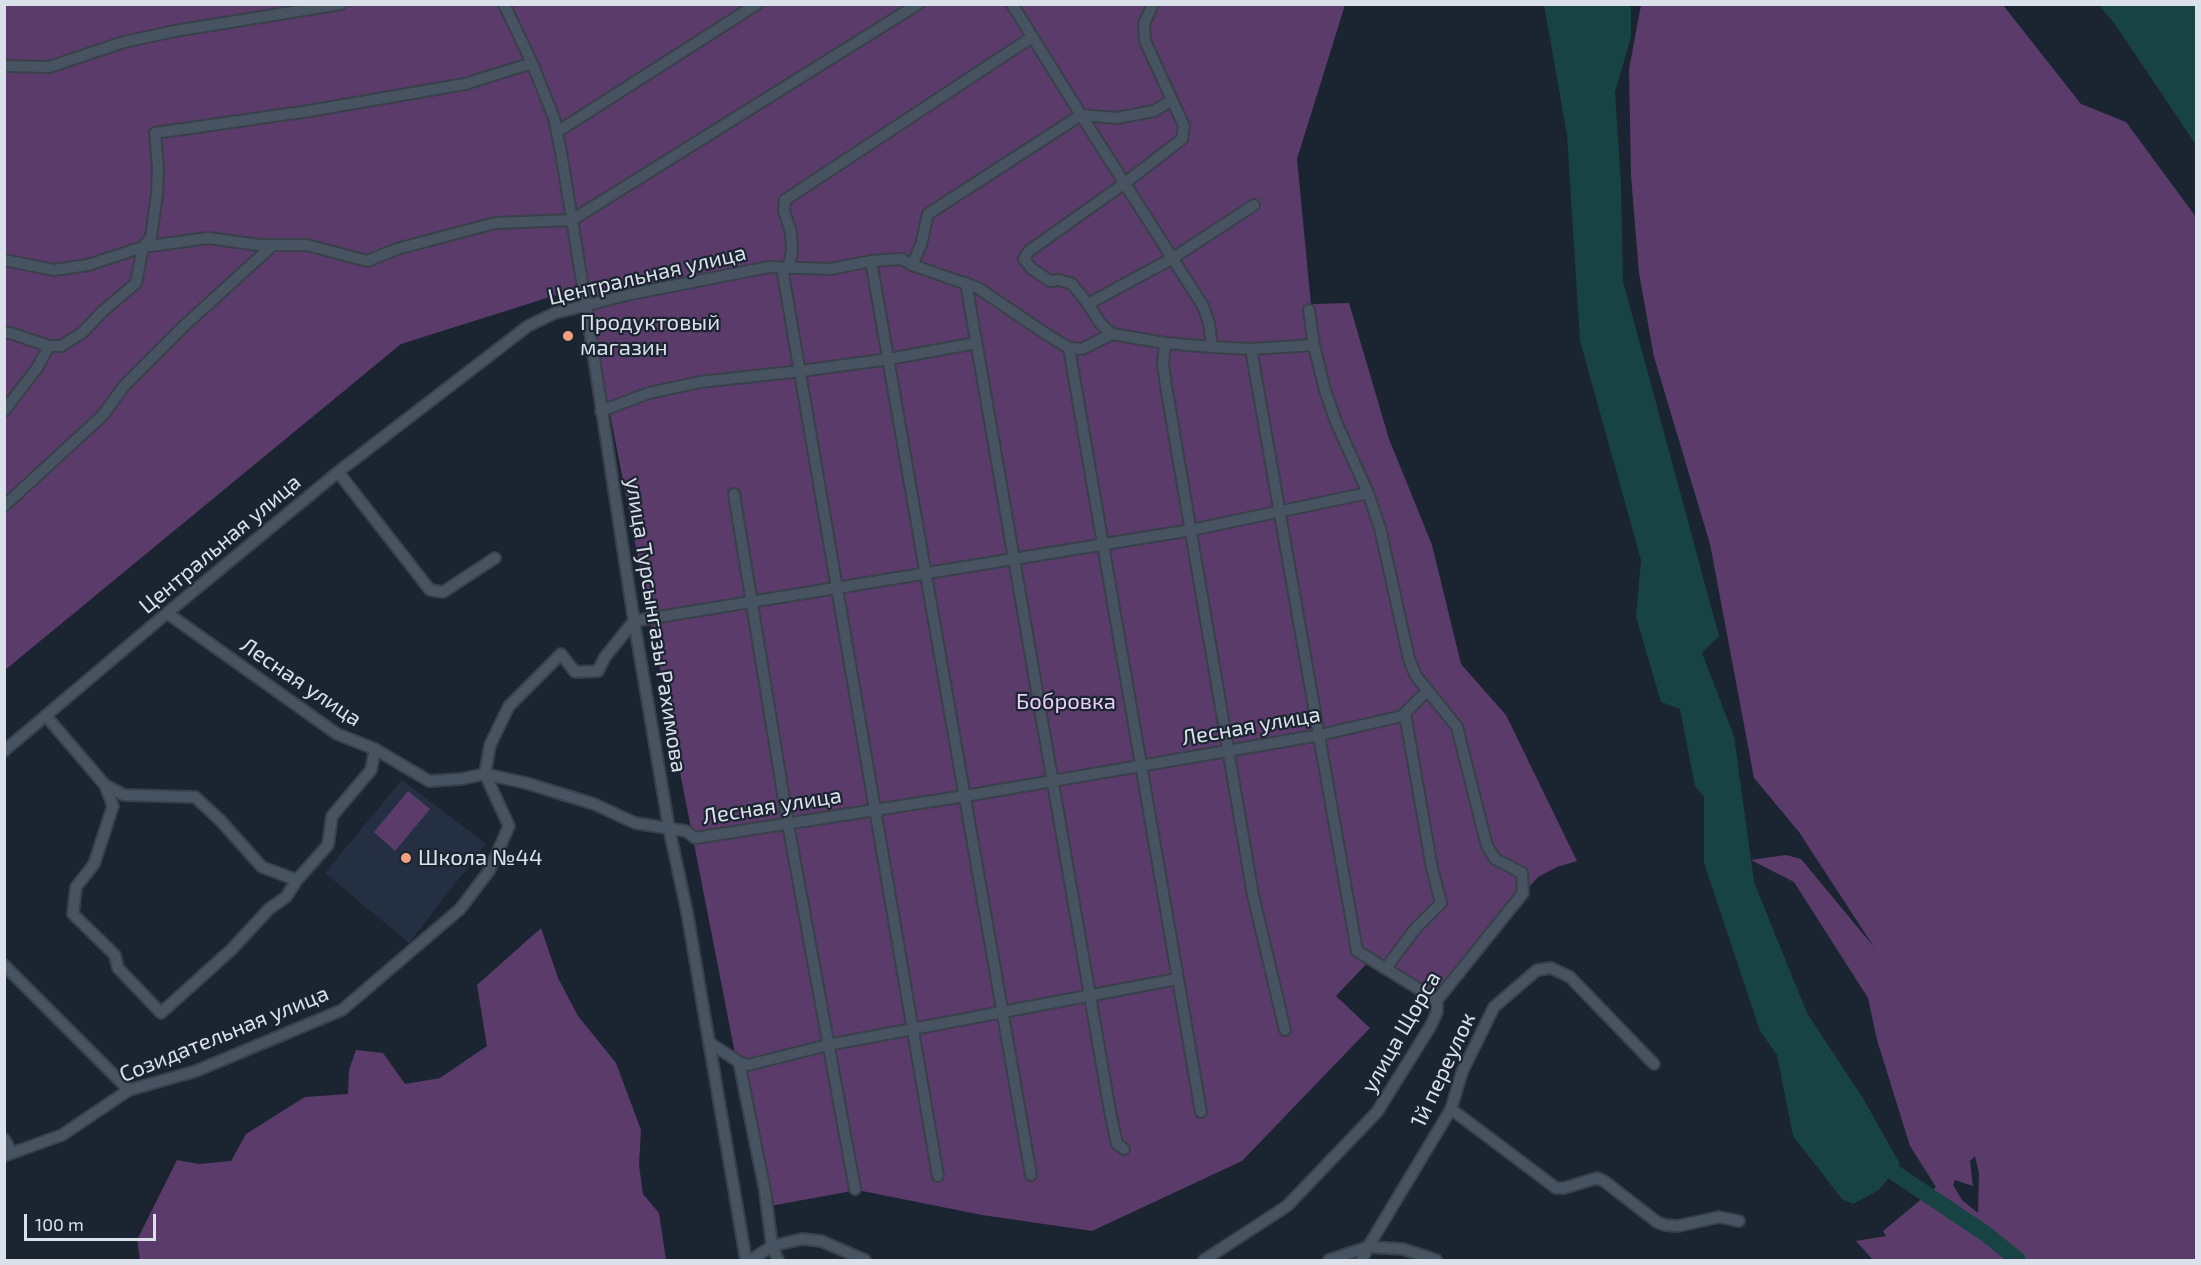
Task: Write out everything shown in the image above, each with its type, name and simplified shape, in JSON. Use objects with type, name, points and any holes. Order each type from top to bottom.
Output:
[{"type":"street","points":[[4,66],[49,67],[124,42],[175,31],[341,4]]},
{"type":"street","name":"улица Турсынгазы Рахимова","points":[[504,4],[532,63],[554,118],[557,132],[634,621],[669,828],[687,912],[710,1043],[746,1260]]},
{"type":"street","points":[[557,132],[757,4]]},
{"type":"street","points":[[4,260],[54,270],[88,265],[143,247],[208,238],[273,245],[307,245],[367,261],[397,249],[495,223],[572,219],[918,4]]},
{"type":"street","points":[[1012,4],[1203,306],[1209,323],[1212,347]]},
{"type":"street","points":[[1153,4],[1144,24],[1145,41],[1184,126],[1182,139],[1125,183],[1029,251],[1024,259],[1032,269],[1050,281],[1059,280],[1072,284],[1100,323],[1112,334],[1165,343],[1212,347],[1314,345]]},
{"type":"street","points":[[938,1176],[801,371],[786,267],[792,251],[791,232],[784,211],[785,200],[1032,37]]},
{"type":"street","points":[[4,333],[49,346],[61,346],[82,333],[136,282],[143,247],[151,237],[157,194],[158,168],[155,134],[465,84],[532,63]]},
{"type":"street","points":[[912,265],[921,245],[928,214],[1081,115],[1117,118],[1154,111],[1172,100]]},
{"type":"street","points":[[1088,304],[1173,258],[1254,206]]},
{"type":"street","points":[[4,506],[103,415],[124,386],[185,325],[273,245]]},
{"type":"street","name":"Центральная улица","points":[[4,751],[338,472],[528,326],[555,313],[686,283],[769,267],[830,269],[872,261],[902,259],[912,265],[978,288],[1069,348]]},
{"type":"street","points":[[872,261],[1031,1175]]},
{"type":"street","points":[[966,283],[1117,1144],[1124,1149]]},
{"type":"street","points":[[1309,310],[1314,345],[1329,403],[1368,493],[1380,528],[1409,659],[1416,676],[1427,691],[1405,714],[1432,868],[1441,903],[1415,929],[1386,968]]},
{"type":"street","points":[[1112,334],[1082,349],[1069,348],[1201,1112]]},
{"type":"street","points":[[1165,343],[1163,364],[1166,386],[1253,895],[1285,1030]]},
{"type":"street","points":[[601,411],[649,393],[700,382],[889,359],[976,344]]},
{"type":"street","points":[[4,411],[37,368],[49,346]]},
{"type":"street","points":[[1251,348],[1357,951],[1437,1000]]},
{"type":"street","points":[[338,472],[430,590],[443,592],[495,558]]},
{"type":"street","points":[[485,774],[490,745],[509,706],[561,654],[574,672],[598,671],[605,657],[634,621],[1191,530],[1368,493]]},
{"type":"street","points":[[734,494],[788,824],[855,1189]]},
{"type":"street","name":"Лесная улица","points":[[167,613],[337,734],[375,749],[429,781],[461,779],[485,774],[526,783],[594,804],[635,823],[686,831],[695,838],[965,796],[1320,735],[1405,714]]},
{"type":"street","name":"улица Щорса","points":[[1207,1260],[1287,1206],[1377,1112],[1430,1028],[1437,1012],[1437,1000],[1523,893],[1522,873],[1495,859],[1487,846],[1457,727],[1427,691]]},
{"type":"street","points":[[46,716],[105,785],[124,795],[195,797],[220,820],[262,867],[297,880]]},
{"type":"street","points":[[105,785],[112,806],[94,864],[76,887],[73,914],[115,955],[118,968],[161,1013],[232,949],[269,909],[286,897],[297,880],[328,845],[332,816],[371,771],[375,749]]},
{"type":"street","name":"Созидательная улица","points":[[8,1154],[62,1135],[129,1090],[196,1071],[342,1010],[460,909],[489,871],[509,826],[485,774]]},
{"type":"street","points":[[4,965],[129,1090]]},
{"type":"street","name":"1й переулок","points":[[1362,1260],[1451,1109],[1462,1072],[1494,1007],[1537,970],[1551,968],[1570,977],[1654,1065]]},
{"type":"street","points":[[710,1043],[739,1062],[748,1065],[828,1045],[1177,979]]},
{"type":"street","points":[[739,1062],[765,1191],[772,1246],[778,1260]]},
{"type":"street","points":[[1451,1109],[1556,1188],[1564,1188],[1597,1178],[1657,1222],[1665,1225],[1678,1226],[1719,1217],[1739,1221]]},
{"type":"street","points":[[4,1139],[8,1154]]},
{"type":"street","points":[[751,1260],[772,1246],[802,1239],[820,1241],[865,1260]]},
{"type":"street","points":[[1329,1260],[1368,1247],[1403,1249],[1436,1260]]},
{"type":"shaded area","points":[[1544,5],[1631,5],[1631,37],[1615,92],[1621,184],[1623,281],[1719,636],[1702,653],[1734,736],[1754,882],[1807,1013],[1864,1100],[1900,1164],[1879,1190],[1853,1204],[1842,1199],[1793,1136],[1777,1055],[1760,1031],[1704,863],[1704,797],[1695,786],[1680,709],[1661,702],[1636,617],[1641,560],[1580,341],[1567,135]]},
{"type":"shaded area","points":[[2099,5],[2196,5],[2196,145],[2114,23]]},
{"type":"shaded area","name":"Школа №44","points":[[402,780],[486,844],[409,943],[325,873]]},
{"type":"green space","name":"Бобровка","points":[[5,5],[1345,5],[1297,159],[1311,304],[1349,303],[1389,439],[1432,545],[1461,664],[1506,715],[1577,861],[1557,867],[1538,877],[1496,924],[1436,1000],[1372,958],[1336,996],[1370,1028],[1242,1161],[1092,1231],[982,1215],[857,1190],[765,1207],[585,286],[401,344],[5,670]]},
{"type":"green space","points":[[1641,5],[2003,5],[2081,104],[2126,122],[2196,217],[2196,1260],[1873,1260],[1856,1241],[1886,1236],[1883,1231],[1936,1187],[1910,1146],[1877,1040],[1868,998],[1794,882],[1751,860],[1786,855],[1801,859],[1874,947],[1799,832],[1754,778],[1710,544],[1654,357],[1639,273],[1631,176],[1629,69]],"holes":[[[1975,1156],[1979,1174],[1978,1213],[1962,1200],[1953,1185],[1955,1180],[1973,1186],[1970,1161]]]},
{"type":"green space","points":[[408,791],[430,809],[395,851],[374,832]]},
{"type":"green space","points":[[541,928],[558,978],[578,1016],[616,1063],[641,1130],[639,1165],[643,1194],[659,1213],[666,1260],[140,1260],[137,1240],[177,1160],[199,1164],[231,1161],[246,1134],[305,1097],[348,1094],[349,1070],[356,1050],[383,1053],[405,1084],[440,1078],[487,1046],[477,985]]},
{"type":"waterway","points":[[1877,1161],[1986,1234],[2018,1260]]},
{"type":"place","name":"Продуктовый магазин","points":[[568,336]]},
{"type":"place","name":"Школа №44","points":[[406,858]]}]
